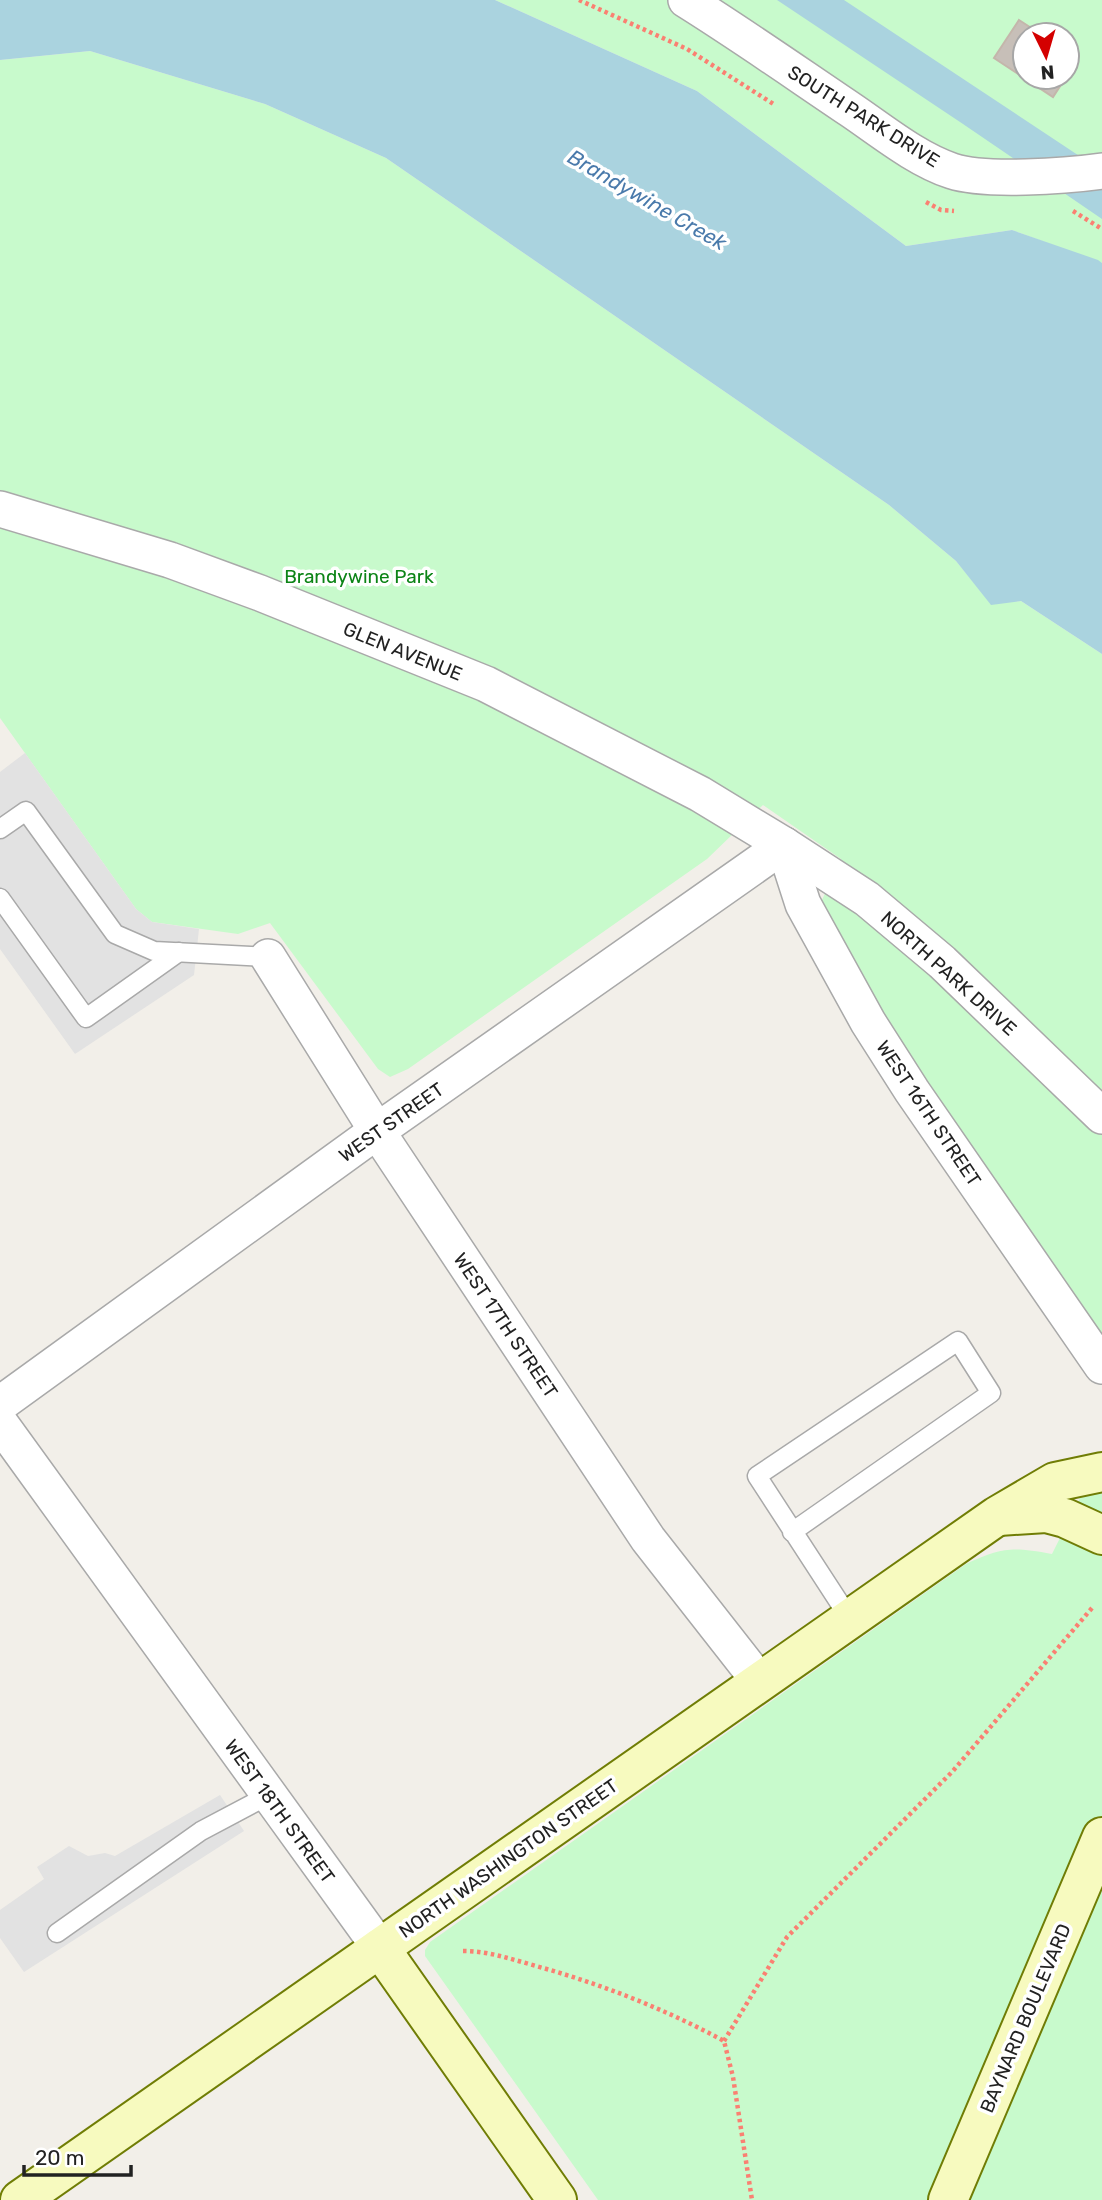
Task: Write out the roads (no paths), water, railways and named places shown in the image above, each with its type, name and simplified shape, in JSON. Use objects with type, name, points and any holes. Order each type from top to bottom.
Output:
[{"type":"street","name":"SOUTH PARK DRIVE","points":[[686,0],[920,155],[953,171],[982,176],[1102,171]]},
{"type":"street","name":"GLEN AVENUE","points":[[0,509],[196,570],[260,593],[486,684],[688,788],[784,845]]},
{"type":"street","name":"NORTH PARK DRIVE","points":[[784,845],[867,899],[942,962],[1102,1116]]},
{"type":"street","name":"WEST STREET","points":[[0,1404],[377,1131],[784,845]]},
{"type":"street","name":"WEST 16TH STREET","points":[[784,845],[803,904],[868,1022],[912,1091],[1102,1366]]},
{"type":"street","name":"WEST 17TH STREET","points":[[268,957],[377,1131],[648,1539],[760,1682]]},
{"type":"street","name":"WEST 18TH STREET","points":[[0,1423],[380,1948],[558,2200]]},
{"type":"street","name":"NORTH WASHINGTON STREET","points":[[20,2200],[997,1517],[1055,1482],[1102,1472]]},
{"type":"street","points":[[997,1517],[1046,1513],[1065,1518],[1102,1535]]},
{"type":"street","points":[[1046,1513],[1102,1551]]},
{"type":"street","name":"BAYNARD BOULEVARD","points":[[948,2200],[1102,1837]]},
{"type":"lane","points":[[0,829],[26,811],[115,934],[154,951],[268,957]]},
{"type":"lane","points":[[0,898],[86,1018],[178,952]]},
{"type":"lane","points":[[792,1532],[991,1393],[958,1341],[757,1476],[792,1532],[850,1619]]},
{"type":"lane","points":[[57,1933],[201,1831],[269,1795]]},
{"type":"water","name":"Brandywine Creek","points":[[0,0],[495,0],[697,91],[906,246],[1012,230],[1098,260],[1102,263],[1102,654],[1021,601],[991,605],[956,561],[889,505],[386,158],[265,104],[90,51],[0,60]]},
{"type":"water","points":[[777,0],[844,0],[1102,171],[1102,219],[963,124]]},
{"type":"park label","name":"Brandywine Park","points":[[359,576]]}]
